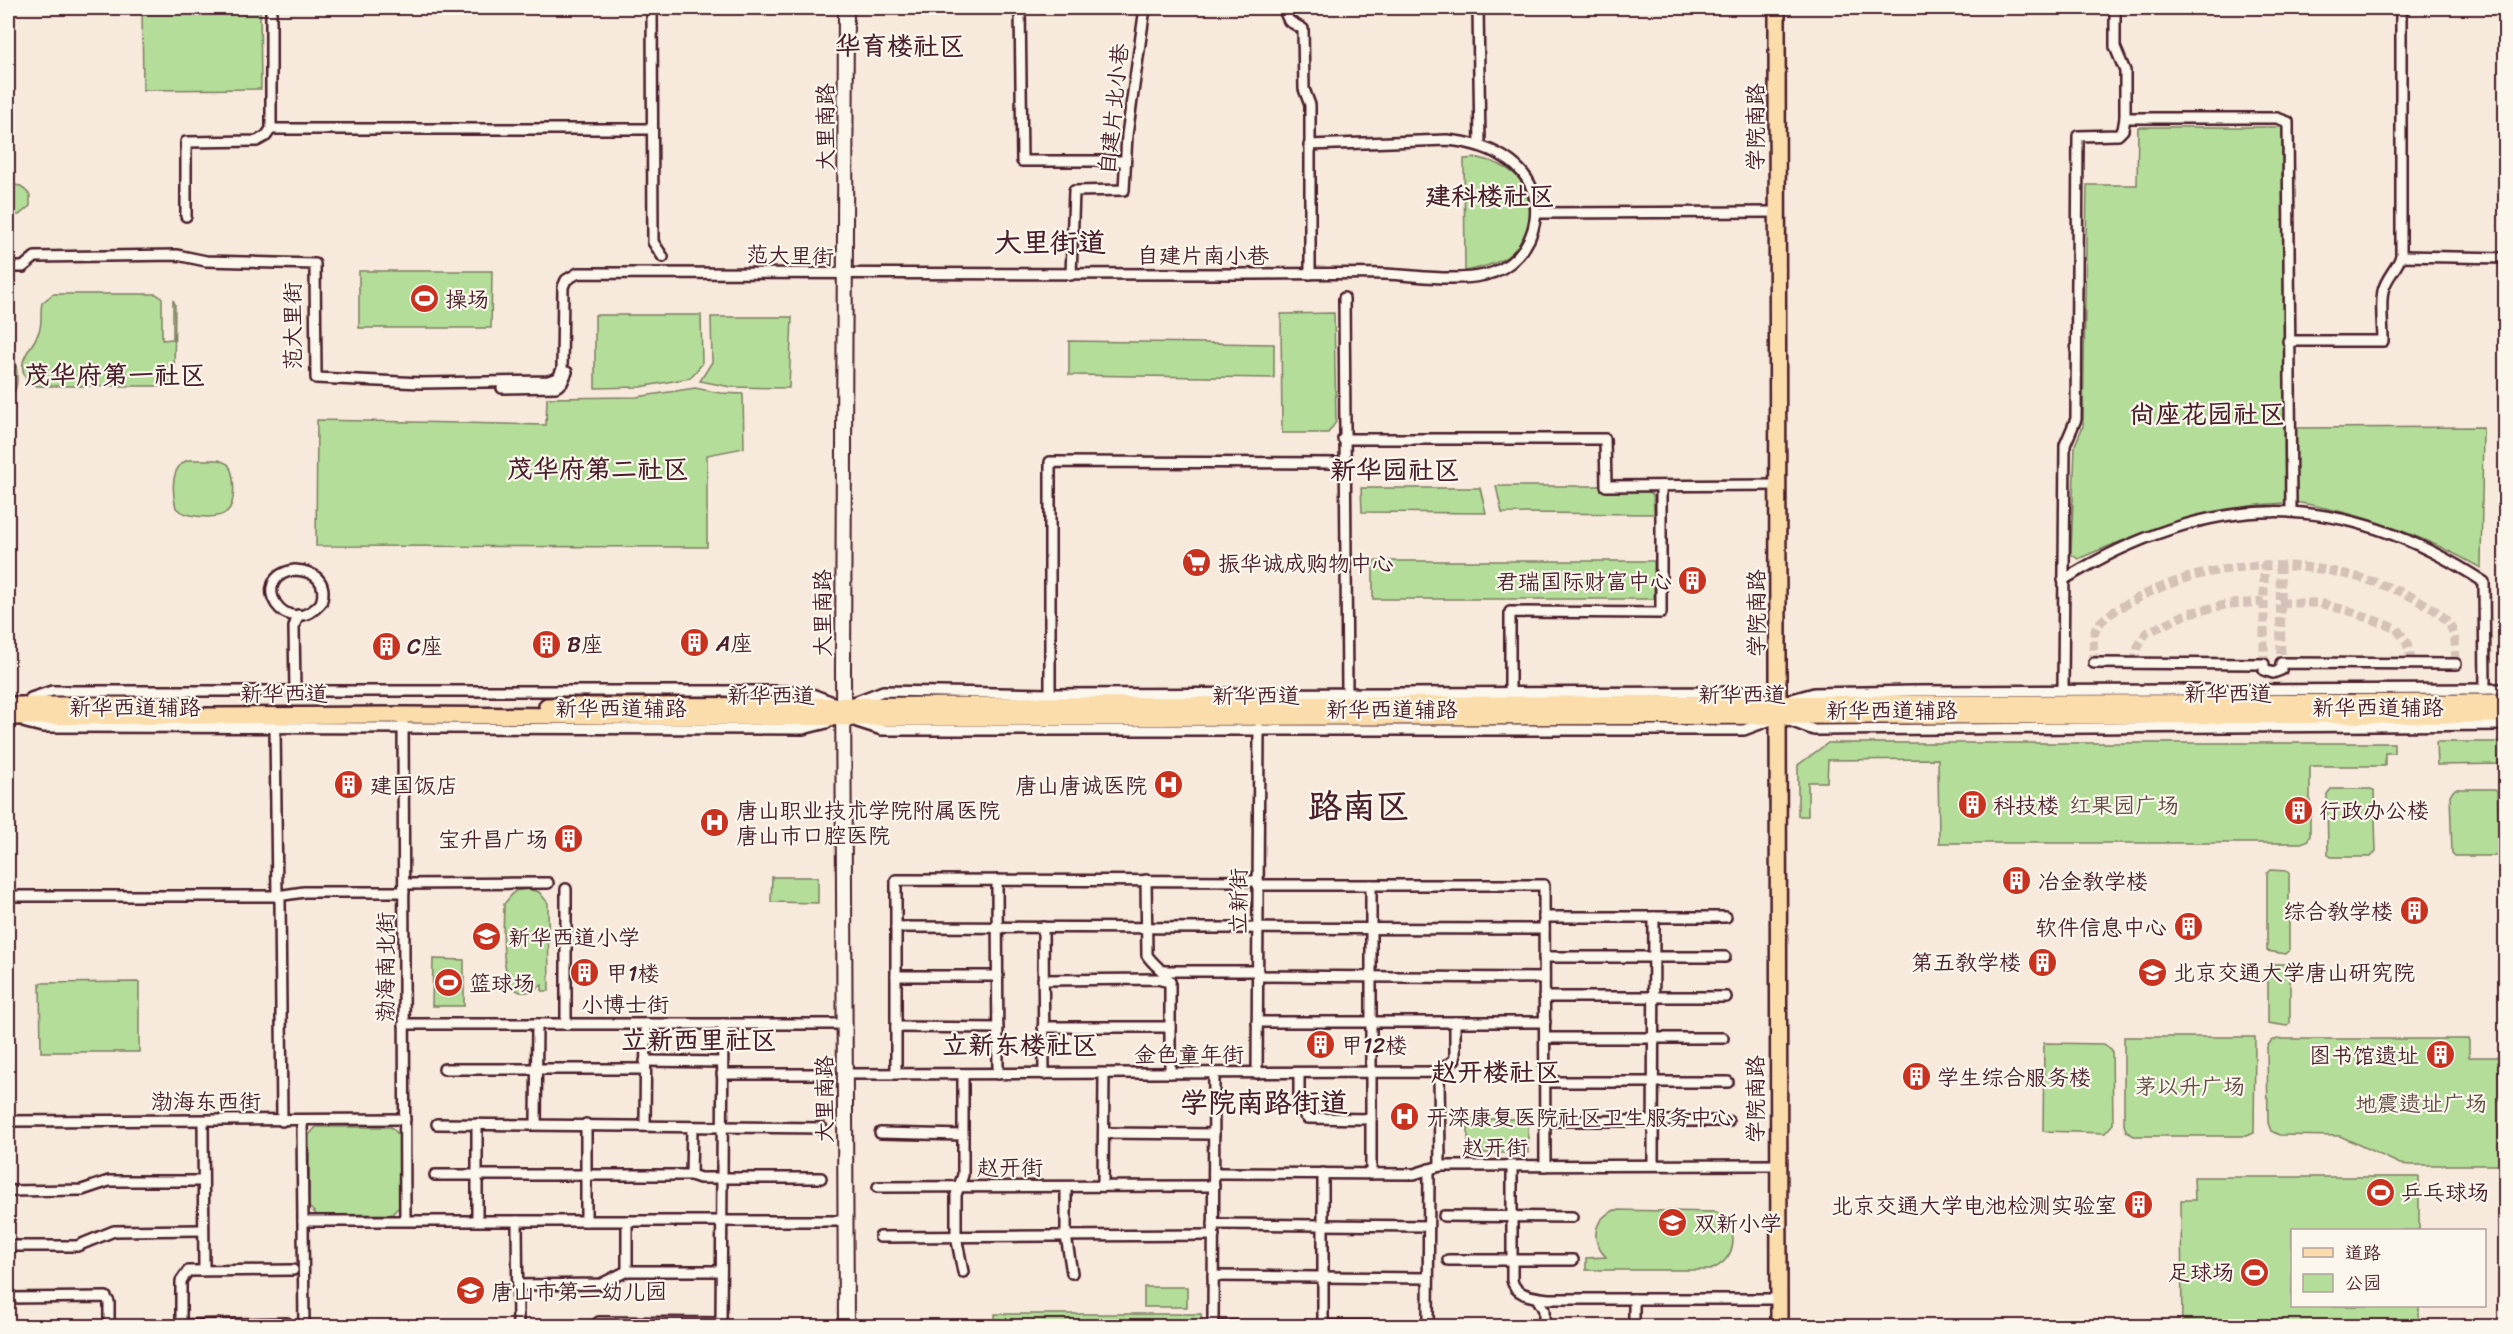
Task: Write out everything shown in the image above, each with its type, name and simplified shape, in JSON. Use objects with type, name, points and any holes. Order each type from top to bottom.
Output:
[{"type":"main road","name":"学院南路","points":[[1777,8],[1779,1326]]},
{"type":"main road","points":[[8,698],[31,698],[51,711]]},
{"type":"main road","name":"新华西道","points":[[8,705],[51,711],[404,721],[1510,698],[1778,710],[2505,715]]},
{"type":"main road","name":"新华西道","points":[[8,717],[51,711],[1778,710],[2505,702]]},
{"type":"main road","points":[[8,723],[26,723],[51,711]]},
{"type":"street","points":[[186,216],[186,142],[257,141],[266,136],[271,129],[271,8]]},
{"type":"street","points":[[652,8],[653,242],[663,257]]},
{"type":"street","name":"大里南路","points":[[846,8],[844,712],[846,1326]]},
{"type":"street","points":[[1020,8],[1022,162],[1125,161]]},
{"type":"street","name":"自建片北小巷","points":[[1071,275],[1074,191],[1124,190],[1125,161],[1145,8]]},
{"type":"street","points":[[1283,8],[1289,21],[1303,29],[1304,88],[1310,105],[1310,274]]},
{"type":"street","points":[[1478,8],[1479,146]]},
{"type":"street","points":[[2063,690],[2063,580],[2066,563],[2065,445],[2076,419],[2078,136],[2118,135],[2123,130],[2125,71],[2115,47],[2115,8]]},
{"type":"street","points":[[2288,341],[2383,340],[2383,291],[2390,275],[2398,267],[2401,256],[2401,8]]},
{"type":"street","points":[[2125,118],[2277,118],[2288,122],[2291,510]]},
{"type":"street","points":[[271,129],[652,129]]},
{"type":"street","points":[[1309,145],[1448,140],[1479,146],[1512,160],[1520,168],[1528,180],[1534,197],[1536,213],[1779,212]]},
{"type":"street","name":"自建片南小巷","points":[[845,276],[1310,274],[1456,278],[1486,274],[1508,265],[1518,256],[1532,234],[1536,213]]},
{"type":"street","name":"范大里街","points":[[8,269],[23,267],[34,257],[177,255],[206,261],[315,264],[316,378],[421,383],[548,381],[558,378],[562,369],[563,287],[573,274],[845,276]]},
{"type":"street","points":[[2401,256],[2505,258]]},
{"type":"street","points":[[1344,298],[1343,462],[1347,691]]},
{"type":"street","points":[[1343,439],[1605,439],[1606,486],[1779,485]]},
{"type":"street","points":[[1050,694],[1050,462],[1343,462]]},
{"type":"street","points":[[1510,698],[1510,612],[1661,613],[1661,486]]},
{"type":"street","points":[[2063,580],[2091,563],[2178,528],[2245,511],[2291,510],[2367,525],[2419,545],[2455,563],[2484,582],[2485,689]]},
{"type":"street","points":[[288,571],[309,571],[321,581],[323,596],[316,609],[298,615],[288,615],[276,606],[272,593],[273,585],[276,579],[288,571]]},
{"type":"street","points":[[295,690],[294,627],[298,615]]},
{"type":"street","points":[[2094,663],[2264,664],[2264,670],[2273,673],[2281,670],[2281,663],[2456,664]]},
{"type":"street","points":[[2273,673],[2273,689]]},
{"type":"street","name":"新华西道辅路","points":[[31,698],[52,691],[804,691],[882,730],[1259,728],[1743,730],[1814,693],[2505,689]]},
{"type":"street","name":"新华西道辅路","points":[[844,712],[883,691],[1050,694],[1347,691],[1510,698]]},
{"type":"street","name":"新华西道辅路","points":[[1778,710],[1814,730],[2505,725]]},
{"type":"street","name":"新华西道辅路","points":[[26,723],[42,727],[275,727],[404,721]]},
{"type":"street","name":"渤海南北街","points":[[404,721],[405,1220]]},
{"type":"street","points":[[275,727],[277,896],[280,900],[282,1121]]},
{"type":"street","name":"立新街","points":[[1257,1073],[1259,728]]},
{"type":"street","points":[[896,1074],[896,880],[1146,880],[1371,885],[1544,885],[1545,1166]]},
{"type":"street","points":[[998,880],[998,1074]]},
{"type":"street","points":[[1146,880],[1147,955],[1152,964],[1164,970],[1371,977],[1544,978]]},
{"type":"street","points":[[8,896],[277,896],[304,892],[548,883]]},
{"type":"street","points":[[1371,885],[1371,1174]]},
{"type":"street","points":[[566,889],[566,1024]]},
{"type":"street","points":[[1544,917],[1726,917]]},
{"type":"street","points":[[1653,1165],[1654,917]]},
{"type":"street","points":[[896,927],[1544,929]]},
{"type":"street","points":[[1043,927],[1044,1074]]},
{"type":"street","points":[[1544,957],[1725,957]]},
{"type":"street","points":[[1164,970],[1170,982],[1170,1074]]},
{"type":"street","points":[[896,976],[998,976]]},
{"type":"street","points":[[1043,980],[1157,979],[1170,982]]},
{"type":"street","points":[[1544,997],[1726,997]]},
{"type":"street","points":[[1257,1022],[1545,1022]]},
{"type":"street","points":[[1440,1166],[1439,1072],[1455,1059],[1455,1022]]},
{"type":"street","name":"小博士街","points":[[404,1024],[845,1024]]},
{"type":"street","points":[[536,1124],[537,1024]]},
{"type":"street","points":[[645,1124],[646,1024]]},
{"type":"street","points":[[595,1326],[599,1322],[721,1325],[723,1024]]},
{"type":"street","points":[[896,1027],[998,1028]]},
{"type":"street","points":[[1043,1027],[1170,1027]]},
{"type":"street","points":[[1545,1038],[1723,1038]]},
{"type":"street","points":[[444,1069],[537,1069],[722,1062]]},
{"type":"street","name":"金色童年街","points":[[845,1074],[1439,1072]]},
{"type":"street","points":[[1214,1073],[1213,1326],[1428,1326],[1429,1168]]},
{"type":"street","points":[[1299,1073],[1299,1108],[1307,1118],[1371,1119]]},
{"type":"street","points":[[722,1074],[824,1074]]},
{"type":"street","points":[[963,1074],[963,1175],[956,1195],[956,1236],[963,1272]]},
{"type":"street","points":[[1103,1186],[1104,1074]]},
{"type":"street","points":[[1545,1082],[1728,1082]]},
{"type":"street","name":"渤海东西街","points":[[8,1121],[405,1119]]},
{"type":"street","points":[[203,1121],[204,1270]]},
{"type":"street","points":[[302,1121],[304,1326]]},
{"type":"street","points":[[1545,1121],[1728,1121]]},
{"type":"street","points":[[436,1124],[645,1124],[653,1128],[822,1128]]},
{"type":"street","points":[[477,1124],[477,1220]]},
{"type":"street","points":[[586,1124],[586,1221]]},
{"type":"street","points":[[691,1175],[692,1128]]},
{"type":"street","points":[[880,1133],[963,1135]]},
{"type":"street","points":[[1104,1133],[1214,1134]]},
{"type":"street","name":"赵开街","points":[[1214,1173],[1414,1174],[1440,1166],[1778,1165]]},
{"type":"street","points":[[1512,1166],[1513,1286],[1521,1293],[1537,1298],[1778,1299]]},
{"type":"street","points":[[1323,1173],[1323,1326]]},
{"type":"street","points":[[435,1175],[691,1175],[721,1178],[821,1178]]},
{"type":"street","points":[[8,1191],[75,1191],[109,1181],[203,1181]]},
{"type":"street","name":"赵开街","points":[[878,1187],[1214,1186]]},
{"type":"street","points":[[1066,1187],[1066,1236],[1072,1273]]},
{"type":"street","points":[[1444,1216],[1572,1217]]},
{"type":"street","points":[[303,1221],[845,1221]]},
{"type":"street","points":[[517,1221],[518,1326]]},
{"type":"street","points":[[627,1221],[627,1271]]},
{"type":"street","points":[[1213,1224],[1428,1226]]},
{"type":"street","points":[[8,1246],[77,1246],[114,1231],[203,1230]]},
{"type":"street","points":[[880,1237],[1214,1235]]},
{"type":"street","points":[[1448,1260],[1573,1260]]},
{"type":"street","points":[[287,1323],[181,1326],[182,1276],[188,1271],[204,1270],[293,1270]]},
{"type":"street","points":[[518,1285],[601,1284],[627,1271],[721,1271]]},
{"type":"street","points":[[1213,1276],[1428,1278]]},
{"type":"street","points":[[8,1298],[106,1298],[109,1302],[109,1326]]},
{"type":"street","points":[[1537,1298],[1544,1310],[1544,1326]]},
{"type":"street","points":[[1634,1299],[1634,1326]]},
{"type":"green space","points":[[142,8],[260,8],[261,89],[143,90]]},
{"type":"green space","points":[[2138,127],[2282,127],[2285,503],[2231,509],[2179,521],[2128,538],[2078,559],[2071,554],[2075,445],[2083,426],[2087,185],[2137,185]]},
{"type":"green space","points":[[1479,158],[1493,162],[1513,173],[1527,192],[1530,215],[1524,237],[1509,255],[1494,263],[1465,271],[1464,159]]},
{"type":"green space","points":[[8,184],[21,186],[30,195],[30,206],[19,215],[8,216]]},
{"type":"green space","name":"操场","points":[[359,271],[492,271],[491,328],[359,328]]},
{"type":"green space","points":[[53,294],[156,294],[162,298],[162,340],[173,339],[173,300],[175,304],[174,380],[162,386],[37,386],[28,382],[24,374],[24,360],[38,335],[42,303]]},
{"type":"green space","points":[[1334,313],[1336,422],[1328,433],[1282,433],[1281,314]]},
{"type":"green space","points":[[595,315],[701,315],[702,364],[690,378],[640,387],[595,388]]},
{"type":"green space","points":[[711,317],[792,317],[789,388],[731,387],[700,381],[712,362]]},
{"type":"green space","points":[[1069,341],[1274,344],[1274,378],[1069,375]]},
{"type":"green space","points":[[8,355],[16,363],[17,378],[16,387],[8,397]]},
{"type":"green space","points":[[695,388],[720,393],[743,394],[744,448],[707,455],[707,547],[316,546],[317,420],[546,425],[547,398],[637,397]]},
{"type":"green space","points":[[2483,427],[2481,568],[2437,545],[2391,527],[2344,512],[2295,502],[2295,428]]},
{"type":"green space","points":[[189,460],[219,460],[228,464],[234,490],[232,504],[225,513],[200,516],[186,514],[176,508],[173,487],[175,473],[178,467]]},
{"type":"green space","points":[[1496,486],[1644,486],[1653,495],[1654,514],[1502,513]]},
{"type":"green space","points":[[1361,488],[1480,488],[1486,513],[1362,512]]},
{"type":"green space","points":[[1373,561],[1654,561],[1654,599],[1373,599]]},
{"type":"green space","points":[[2436,742],[2505,742],[2505,764],[2437,765]]},
{"type":"green space","name":"红果园广场","points":[[1828,743],[2394,743],[2394,753],[2385,753],[2385,766],[2310,766],[2310,836],[2307,841],[2301,843],[1939,843],[1938,759],[1828,760],[1827,782],[1808,782],[1808,816],[1798,816],[1798,765]]},
{"type":"green space","points":[[2331,789],[2371,789],[2374,791],[2376,851],[2371,857],[2331,857],[2328,854],[2327,794]]},
{"type":"green space","points":[[2455,789],[2495,789],[2497,791],[2500,850],[2495,856],[2455,856],[2452,853],[2450,795]]},
{"type":"green space","points":[[2270,870],[2289,873],[2289,951],[2286,954],[2267,951],[2267,873]]},
{"type":"green space","points":[[772,877],[818,877],[818,903],[771,902]]},
{"type":"green space","points":[[528,889],[539,892],[548,903],[549,991],[542,991],[542,985],[527,992],[516,990],[509,980],[505,965],[504,904],[515,891]]},
{"type":"green space","name":"篮球场","points":[[433,959],[464,960],[464,1006],[432,1006]]},
{"type":"green space","points":[[2271,964],[2287,964],[2290,967],[2290,1023],[2287,1026],[2268,1023],[2268,967]]},
{"type":"green space","points":[[139,982],[139,1052],[41,1052],[40,983]]},
{"type":"green space","name":"茅以升广场","points":[[2124,1037],[2255,1037],[2254,1133],[2246,1136],[2134,1136],[2127,1132],[2124,1125]]},
{"type":"green space","name":"地震遗址广场","points":[[2278,1039],[2469,1039],[2469,1057],[2505,1057],[2505,1165],[2400,1164],[2340,1136],[2279,1135],[2271,1131],[2268,1123],[2267,1047],[2271,1041]]},
{"type":"green space","points":[[2044,1043],[2104,1044],[2112,1050],[2113,1124],[2105,1133],[2043,1131]]},
{"type":"green space","points":[[1468,1119],[1528,1119],[1528,1153],[1468,1153]]},
{"type":"green space","points":[[316,1127],[391,1127],[399,1135],[400,1206],[392,1214],[317,1215],[309,1207],[309,1135]]},
{"type":"green space","points":[[2194,1177],[2419,1177],[2419,1229],[2291,1229],[2291,1307],[2419,1307],[2419,1326],[2182,1326],[2181,1200],[2195,1200]]},
{"type":"green space","points":[[1615,1210],[1716,1212],[1730,1226],[1733,1243],[1731,1251],[1726,1259],[1710,1270],[1586,1270],[1586,1258],[1606,1257],[1598,1244],[1596,1231],[1602,1219]]},
{"type":"green space","points":[[1144,1287],[1187,1287],[1187,1307],[1144,1307]]},
{"type":"green space","points":[[995,1314],[1201,1314],[1201,1326],[995,1326]]},
{"type":"tunnel","points":[[2264,564],[2264,664]]},
{"type":"tunnel","points":[[2280,564],[2281,663]]},
{"type":"tunnel","points":[[2094,663],[2093,643],[2098,626],[2106,617],[2134,600],[2197,575],[2264,566],[2331,571],[2364,579],[2417,600],[2432,608],[2452,628],[2456,664]]},
{"type":"tunnel","points":[[2135,663],[2138,647],[2146,633],[2189,613],[2229,604],[2264,602]]},
{"type":"tunnel","points":[[2280,603],[2319,603],[2353,612],[2397,629],[2407,643],[2412,664]]},
{"type":"place","name":"操场","points":[[424,299]]},
{"type":"place","name":"振华诚成购物中心","points":[[1197,563]]},
{"type":"place","name":"君瑞国际财富中心","points":[[1693,581]]},
{"type":"place","name":"A座","points":[[695,643]]},
{"type":"place","name":"B座","points":[[546,644]]},
{"type":"place","name":"C座","points":[[386,646]]},
{"type":"place","name":"建国饭店","points":[[349,785]]},
{"type":"place","name":"唐山唐诚医院","points":[[1168,785]]},
{"type":"place","name":"科技楼","points":[[1972,805]]},
{"type":"place","name":"行政办公楼","points":[[2298,810]]},
{"type":"place","name":"唐山职业技术学院附属医院 唐山市口腔医院","points":[[715,823]]},
{"type":"place","name":"宝升昌广场","points":[[569,839]]},
{"type":"place","name":"冶金教学楼","points":[[2017,881]]},
{"type":"place","name":"综合教学楼","points":[[2414,911]]},
{"type":"place","name":"软件信息中心","points":[[2188,927]]},
{"type":"place","name":"新华西道小学","points":[[487,937]]},
{"type":"place","name":"第五教学楼","points":[[2042,962]]},
{"type":"place","name":"北京交通大学唐山研究院","points":[[2152,972]]},
{"type":"place","name":"甲1楼","points":[[585,973]]},
{"type":"place","name":"篮球场","points":[[448,983]]},
{"type":"place","name":"甲12楼","points":[[1320,1045]]},
{"type":"place","name":"图书馆遗址","points":[[2440,1055]]},
{"type":"place","name":"学生综合服务楼","points":[[1916,1077]]},
{"type":"place","name":"开滦康复医院社区卫生服务中心","points":[[1405,1117]]},
{"type":"place","name":"乒乓球场","points":[[2380,1192]]},
{"type":"place","name":"北京交通大学电池检测实验室","points":[[2138,1205]]},
{"type":"place","name":"双新小学","points":[[1673,1223]]},
{"type":"place","name":"足球场","points":[[2255,1272]]},
{"type":"place","name":"唐山市第二幼儿园","points":[[470,1291]]},
{"type":"district","name":"华育楼社区","points":[[900,46]]},
{"type":"district","name":"建科楼社区","points":[[1490,196]]},
{"type":"district","name":"大里街道","points":[[1050,242]]},
{"type":"district","name":"茂华府第一社区","points":[[115,375]]},
{"type":"district","name":"尚座花园社区","points":[[2207,414]]},
{"type":"district","name":"茂华府第二社区","points":[[598,469]]},
{"type":"district","name":"新华园社区","points":[[1395,470]]},
{"type":"district","name":"路南区","points":[[1359,806]]},
{"type":"district","name":"立新西里社区","points":[[699,1040]]},
{"type":"district","name":"立新东楼社区","points":[[1020,1045]]},
{"type":"district","name":"赵开楼社区","points":[[1496,1072]]},
{"type":"district","name":"学院南路街道","points":[[1264,1102]]}]
